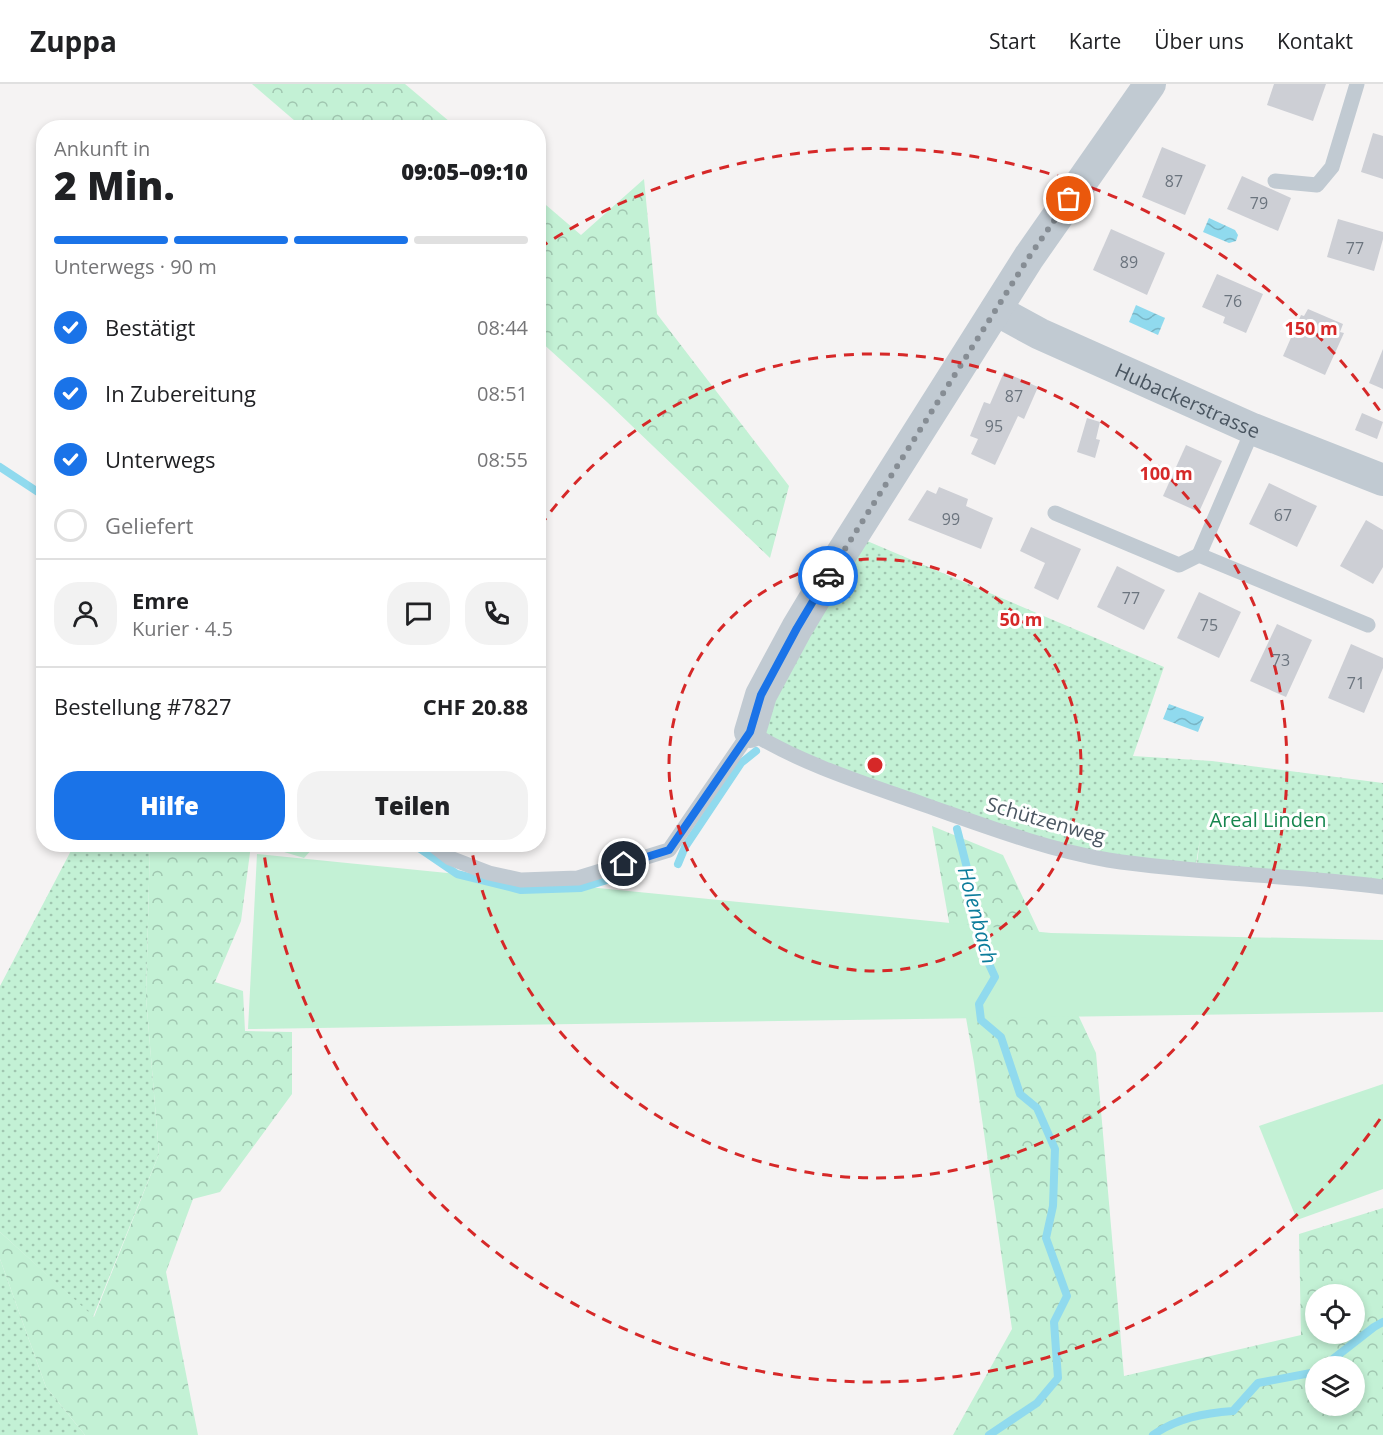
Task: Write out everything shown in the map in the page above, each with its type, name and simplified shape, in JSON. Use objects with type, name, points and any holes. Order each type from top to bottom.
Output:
[{"type":"street","points":[[750,732],[761,695],[797,628],[848,544],[1029,257],[1150,84]]},
{"type":"street","name":"Hubackerstrasse","points":[[996,310],[1040,334],[1253,429],[1383,480]]},
{"type":"lane","points":[[1275,181],[1317,185],[1332,167],[1357,84]]},
{"type":"lane","points":[[1055,513],[1179,565],[1199,555],[1253,429]]},
{"type":"lane","points":[[1199,555],[1368,624]]},
{"type":"lane","points":[[442,852],[450,858],[489,873],[521,880],[578,878],[669,850],[750,732]]},
{"type":"lane","name":"Schützenweg","points":[[750,732],[774,746],[843,776],[1017,837],[1067,851],[1108,860],[1383,887]]},
{"type":"green space","points":[[252,84],[405,84],[448,120],[294,120]]},
{"type":"green space","points":[[644,179],[657,314],[789,486],[770,558],[546,346],[546,205],[581,235]]},
{"type":"green space","name":"Areal Linden","points":[[853,535],[1164,667],[1133,756],[1212,761],[1383,783],[1383,881],[1197,863],[1200,839],[1195,870],[1017,837],[750,732]]},
{"type":"green space","points":[[932,826],[1003,855],[1096,1053],[1124,1376],[1301,1335],[1299,1234],[1383,1208],[1383,1435],[953,1435],[1012,1329],[974,1063]]},
{"type":"green space","points":[[70,852],[150,852],[146,997],[159,1154],[93,1317],[0,1232],[0,986]]},
{"type":"green space","points":[[150,852],[250,852],[241,921],[215,982],[243,991],[245,1031],[292,1032],[292,1094],[220,1192],[193,1199],[166,1272],[198,1435],[85,1435],[46,1387],[0,1259],[0,1232],[94,1317],[159,1154],[146,997]]},
{"type":"green space","points":[[284,852],[310,852],[304,858]]},
{"type":"green space","points":[[257,854],[1051,933],[1383,940],[1383,1012],[248,1029]]},
{"type":"green space","points":[[1383,1084],[1383,1189],[1297,1220],[1259,1126]]},
{"type":"green space","points":[[0,1259],[46,1387],[85,1435],[0,1435]]},
{"type":"water","points":[[1209,218],[1235,230],[1238,235],[1236,241],[1229,243],[1203,232]]},
{"type":"water","points":[[1136,305],[1165,318],[1158,335],[1129,322]]},
{"type":"water","points":[[1169,704],[1204,717],[1198,732],[1163,719]]},
{"type":"building","points":[[1274,84],[1326,84],[1313,121],[1267,105]]},
{"type":"building","points":[[1373,133],[1383,136],[1383,179],[1361,172]]},
{"type":"building","points":[[1162,147],[1206,165],[1185,215],[1142,197]]},
{"type":"building","points":[[1242,176],[1291,198],[1278,231],[1227,209]]},
{"type":"building","points":[[1338,219],[1383,232],[1374,271],[1327,257]]},
{"type":"building","points":[[1111,229],[1165,253],[1147,295],[1093,270]]},
{"type":"building","points":[[1217,274],[1263,294],[1246,333],[1223,323],[1225,317],[1202,307]]},
{"type":"building","points":[[1308,309],[1343,324],[1340,332],[1344,333],[1325,375],[1283,356],[1301,315],[1304,316]]},
{"type":"building","points":[[1383,349],[1383,389],[1369,383]]},
{"type":"building","points":[[1004,372],[1038,387],[1024,419],[1018,416],[995,465],[971,454],[978,439],[970,436],[984,402],[990,404]]},
{"type":"building","points":[[1362,413],[1383,422],[1377,439],[1355,430]]},
{"type":"building","points":[[1087,418],[1100,422],[1096,439],[1100,440],[1095,458],[1077,452]]},
{"type":"building","points":[[1186,445],[1222,461],[1199,512],[1163,496]]},
{"type":"building","points":[[1269,483],[1317,506],[1297,547],[1249,524]]},
{"type":"building","points":[[939,487],[968,499],[966,506],[993,518],[981,549],[908,520],[927,490],[936,494]]},
{"type":"building","points":[[1366,520],[1383,530],[1383,567],[1373,584],[1340,566]]},
{"type":"building","points":[[1031,527],[1081,549],[1058,600],[1034,588],[1045,563],[1020,551]]},
{"type":"building","points":[[1117,566],[1165,590],[1144,630],[1097,607]]},
{"type":"building","points":[[1199,592],[1241,612],[1219,658],[1177,638]]},
{"type":"building","points":[[1277,624],[1312,640],[1286,697],[1250,681]]},
{"type":"building","points":[[1351,644],[1383,658],[1383,668],[1364,713],[1328,698]]},
{"type":"waterway","points":[[0,467],[36,491]]},
{"type":"waterway","points":[[678,864],[685,847],[741,763],[756,751]]},
{"type":"waterway","name":"Holenbach","points":[[957,829],[967,868],[971,900],[981,920],[983,951],[995,977],[979,1004],[981,1020],[1001,1037],[1020,1094],[1037,1108],[1055,1149],[1053,1206],[1046,1238],[1067,1296],[1054,1322],[1058,1378],[1037,1403],[989,1435]]},
{"type":"waterway","points":[[425,852],[457,874],[521,890],[581,888],[643,869]]},
{"type":"waterway","points":[[1337,1356],[1383,1322]]},
{"type":"waterway","points":[[1153,1435],[1172,1424],[1192,1417],[1233,1411],[1258,1383],[1305,1374]]},
{"type":"way so far","points":[[828,576],[1029,257],[1069,199]]},
{"type":"route","points":[[624,864],[669,850],[750,732],[761,695],[828,576]]}]
